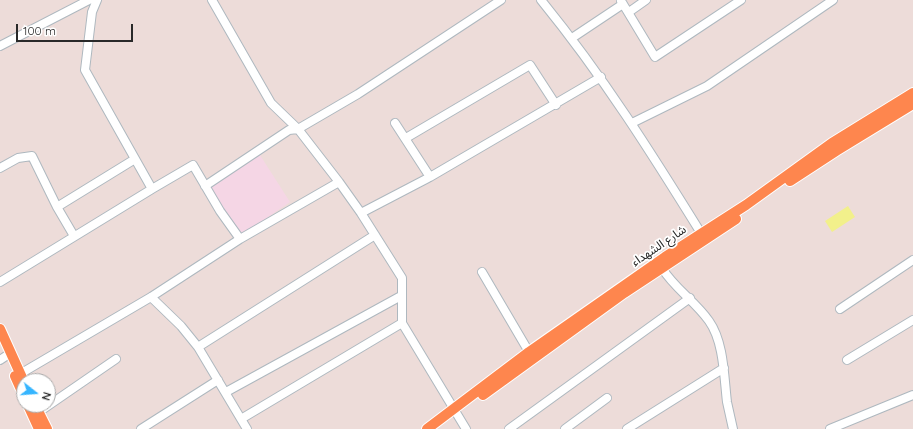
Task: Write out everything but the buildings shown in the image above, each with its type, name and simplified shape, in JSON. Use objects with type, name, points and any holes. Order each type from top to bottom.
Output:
[{"type":"main road","name":"شارع الشهداء","points":[[427,429],[662,268],[832,143],[913,93]]},
{"type":"main road","name":"شارع الشهداء","points":[[437,429],[455,411],[528,352],[836,151],[913,104]]},
{"type":"main road","points":[[0,329],[20,373]]},
{"type":"main road","points":[[0,344],[3,358],[16,382]]},
{"type":"main road","points":[[32,413],[39,429]]},
{"type":"main road","points":[[39,413],[47,429]]},
{"type":"street","points":[[0,46],[89,0]]},
{"type":"street","points":[[97,0],[92,12],[85,70],[152,189]]},
{"type":"street","points":[[212,0],[271,103],[298,129],[338,182],[361,213],[402,278],[402,323],[466,429]]},
{"type":"street","points":[[205,186],[289,130],[298,129],[358,94],[501,0]]},
{"type":"street","points":[[541,0],[572,38],[632,123],[703,237]]},
{"type":"street","points":[[629,12],[646,0]]},
{"type":"street","points":[[572,38],[622,2],[655,57],[741,0]]},
{"type":"street","points":[[632,123],[707,86],[833,0]]},
{"type":"street","points":[[406,138],[530,65],[556,105]]},
{"type":"street","points":[[361,213],[430,177],[601,78]]},
{"type":"street","points":[[395,123],[430,177]]},
{"type":"street","points":[[0,168],[18,158],[32,156],[56,207],[74,236]]},
{"type":"street","points":[[56,207],[135,159]]},
{"type":"street","points":[[0,282],[193,165],[205,186],[240,238]]},
{"type":"street","points":[[30,373],[151,297],[240,238],[338,182]]},
{"type":"street","points":[[198,347],[375,235]]},
{"type":"street","points":[[840,308],[913,260]]},
{"type":"street","points":[[662,268],[667,278],[690,298],[710,322],[724,368],[733,429]]},
{"type":"street","points":[[482,272],[528,352]]},
{"type":"street","points":[[226,392],[401,296]]},
{"type":"street","points":[[151,297],[181,326],[198,347],[247,429]]},
{"type":"street","points":[[509,429],[690,298]]},
{"type":"street","points":[[847,360],[913,320]]},
{"type":"street","points":[[241,418],[402,323]]},
{"type":"street","points":[[56,397],[116,359]]},
{"type":"street","points":[[627,429],[724,368]]},
{"type":"street","points":[[141,429],[218,380]]},
{"type":"street","points":[[830,429],[913,395]]},
{"type":"street","points":[[565,429],[607,398]]},
{"type":"shaded area","points":[[258,152],[290,202],[242,235],[208,186]]},
{"type":"shaded area","points":[[848,206],[855,217],[832,232],[825,221]]}]
